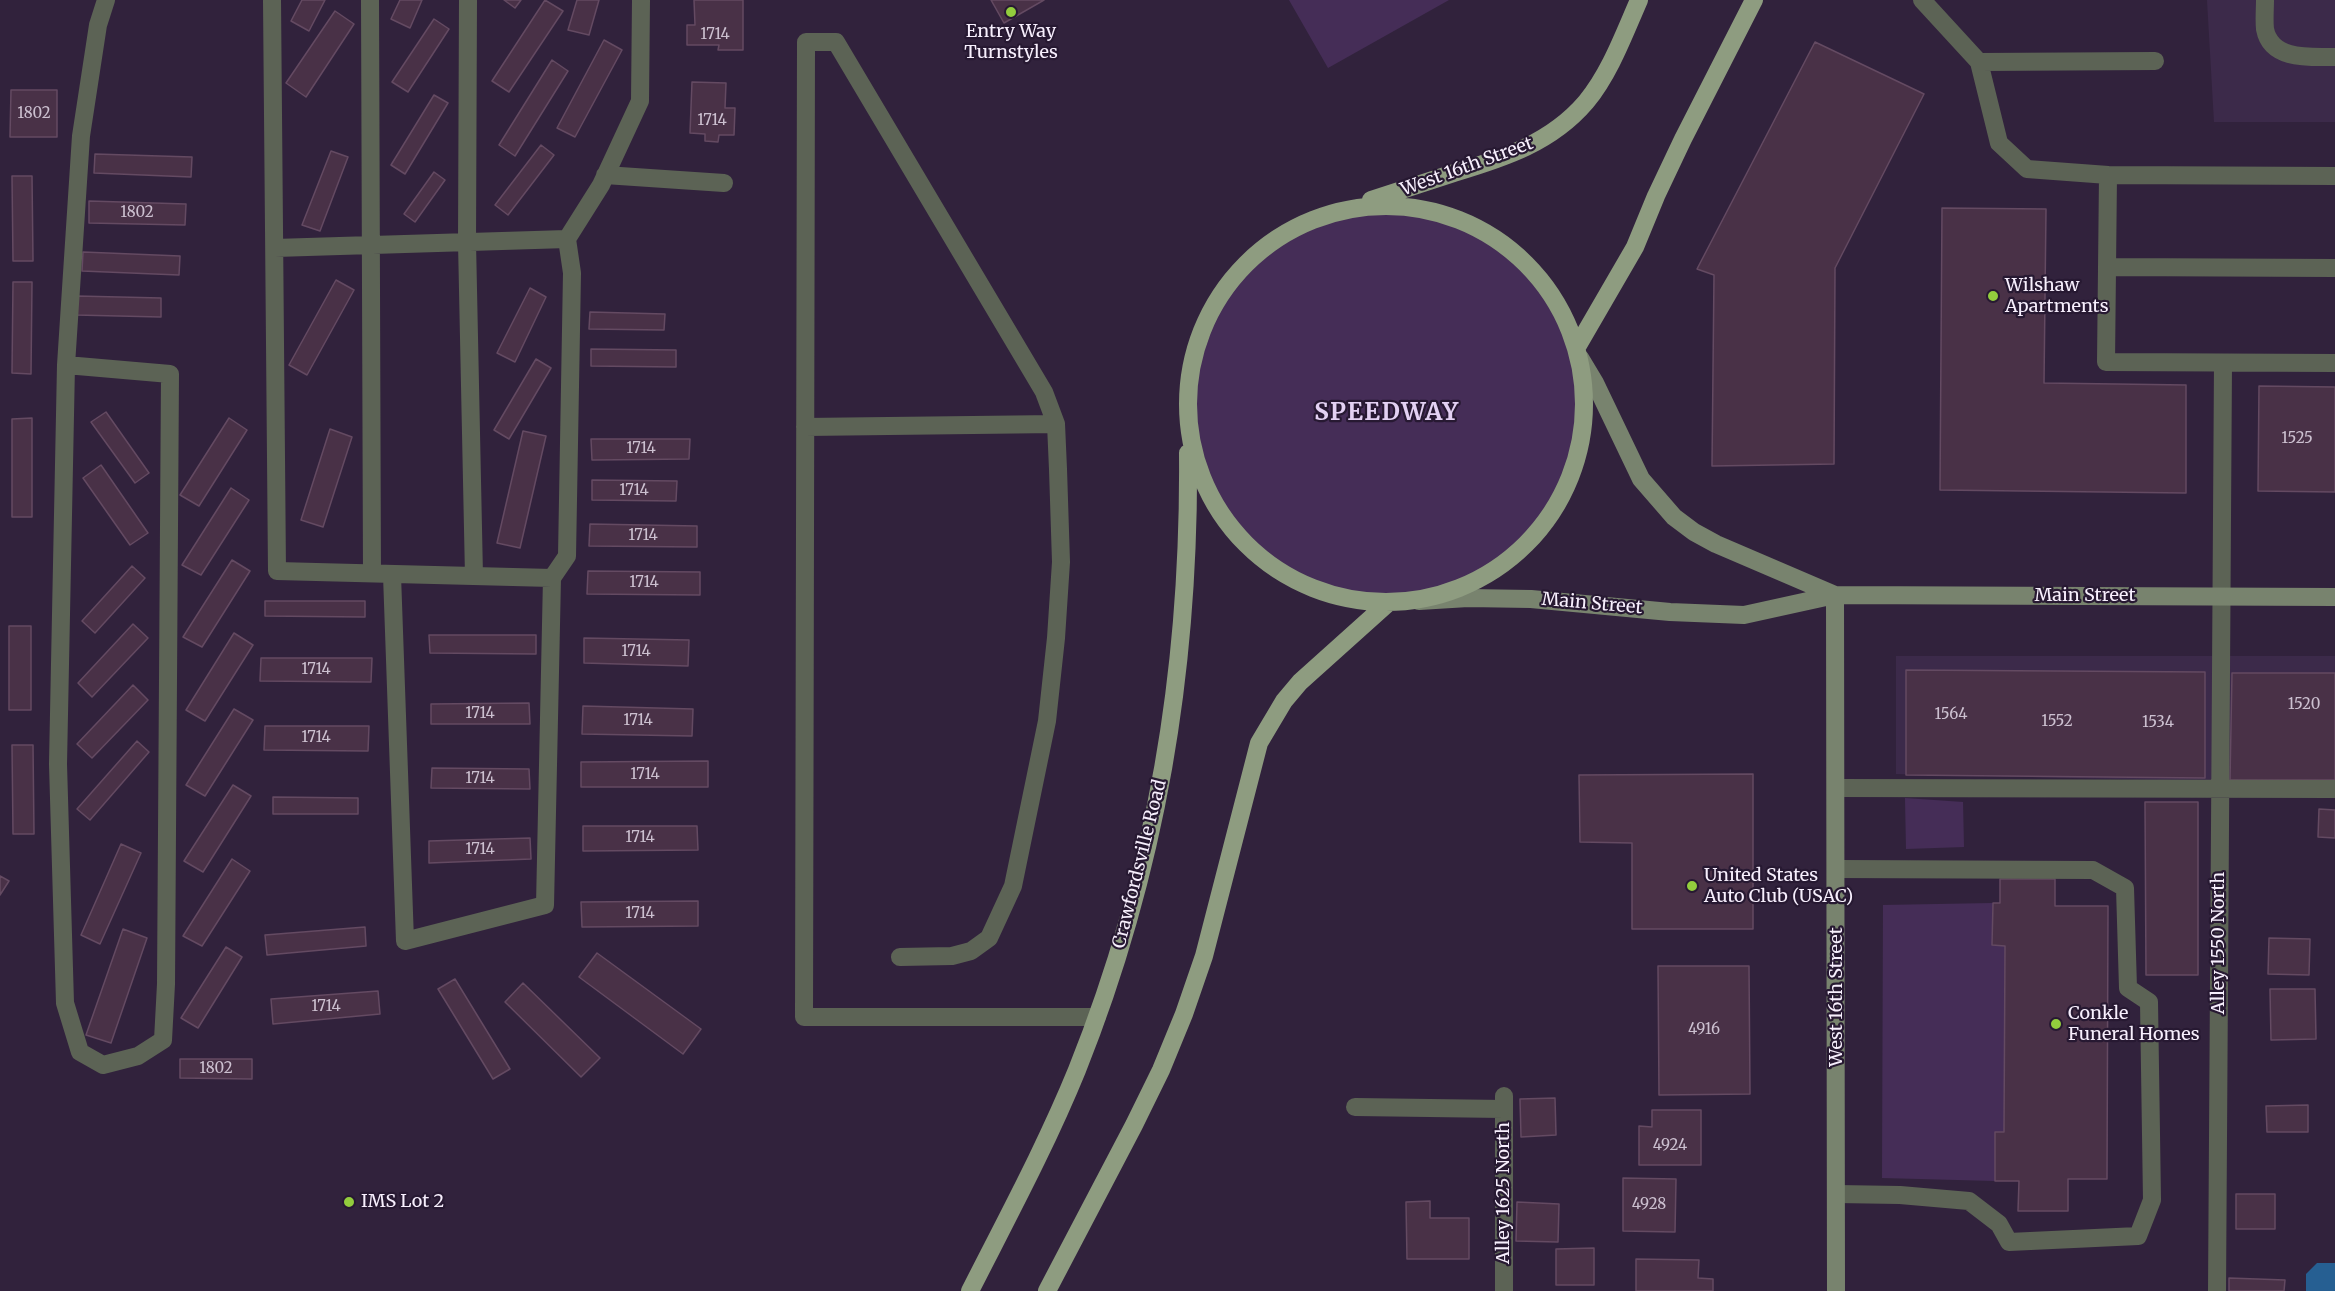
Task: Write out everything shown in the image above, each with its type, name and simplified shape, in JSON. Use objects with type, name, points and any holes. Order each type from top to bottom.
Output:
[{"type":"main road","name":"West 16th Street","points":[[1330,213],[1502,158],[1527,149],[1548,136],[1586,102],[1601,81],[1639,0]]},
{"type":"main road","points":[[1579,353],[1635,247],[1683,139],[1754,0]]},
{"type":"main road","points":[[1386,205],[1415,207],[1443,213],[1469,223],[1509,248],[1537,274],[1554,297],[1579,353],[1585,386],[1584,423],[1580,449],[1563,493],[1544,525],[1525,546],[1487,574],[1455,590],[1419,601],[1388,603],[1324,593],[1275,569],[1234,532],[1218,510],[1205,486],[1196,460],[1187,406],[1189,378],[1195,349],[1205,322],[1235,274],[1256,254],[1278,237],[1303,223],[1330,213],[1357,207],[1386,205]]},
{"type":"main road","name":"Crawfordsville Road","points":[[970,1291],[1046,1142],[1097,1017],[1126,927],[1146,854],[1162,779],[1183,627],[1187,551],[1187,406]]},
{"type":"main road","points":[[1047,1291],[1134,1125],[1161,1070],[1184,1014],[1204,956],[1259,743],[1284,701],[1300,682],[1388,603]]},
{"type":"street","name":"Main Street","points":[[1579,353],[1641,479],[1674,517],[1694,532],[1716,544],[1835,595]]},
{"type":"street","name":"Main Street","points":[[1419,601],[1468,598],[1531,599],[1692,613],[1744,615],[1835,595],[2335,597]]},
{"type":"street","name":"West 16th Street","points":[[1835,595],[1836,1291]]},
{"type":"lane","points":[[66,365],[170,374],[166,984],[163,1040],[138,1056],[103,1065],[80,1052],[65,1003],[58,764],[66,365],[81,136],[98,25],[106,0]]},
{"type":"lane","points":[[272,0],[277,571],[552,578]]},
{"type":"lane","points":[[370,0],[372,573]]},
{"type":"lane","points":[[468,0],[467,242],[474,576]]},
{"type":"lane","points":[[393,575],[405,941],[545,905],[552,578],[567,556],[572,273],[567,239],[605,176],[640,102],[641,0]]},
{"type":"lane","points":[[1922,0],[1978,62],[1999,142],[2026,170],[2108,175],[2335,176]]},
{"type":"lane","points":[[2265,0],[2265,30],[2270,42],[2280,50],[2300,57],[2335,57]]},
{"type":"lane","points":[[900,957],[952,956],[972,951],[988,938],[1012,886],[1047,721],[1056,638],[1061,562],[1056,424],[1044,392],[836,42],[806,42],[804,1017],[1097,1017]]},
{"type":"lane","points":[[1978,62],[2155,61]]},
{"type":"lane","points":[[2108,175],[2106,362],[2335,363]]},
{"type":"lane","points":[[605,176],[724,183]]},
{"type":"lane","points":[[275,248],[567,239]]},
{"type":"lane","points":[[2107,267],[2335,268]]},
{"type":"lane","name":"Alley 1550 North","points":[[2217,1291],[2223,363]]},
{"type":"lane","points":[[805,427],[1056,424]]},
{"type":"lane","points":[[1836,788],[2335,789]]},
{"type":"lane","points":[[1837,870],[2093,870],[2125,888],[2128,988],[2149,1002],[2152,1200],[2138,1236],[2009,1242],[1999,1224],[1969,1201],[1900,1195],[1837,1194]]},
{"type":"lane","name":"Alley 1625 North","points":[[1355,1107],[1504,1102],[1504,1291]]},
{"type":"shaded area","points":[[1289,0],[1449,0],[1328,68]]},
{"type":"shaded area","points":[[2207,0],[2335,0],[2335,122],[2214,122]]},
{"type":"shaded area","points":[[1386,206],[1425,209],[1462,221],[1496,239],[1526,264],[1551,294],[1569,328],[1581,365],[1584,404],[1581,443],[1569,480],[1551,514],[1526,544],[1496,569],[1462,587],[1425,599],[1386,602],[1347,599],[1310,587],[1276,569],[1246,544],[1221,514],[1203,480],[1191,443],[1188,404],[1191,365],[1203,328],[1221,294],[1246,264],[1276,239],[1310,221],[1347,209]]},
{"type":"shaded area","points":[[1896,656],[2335,656],[2335,784],[1896,774]]},
{"type":"shaded area","points":[[1905,798],[1963,802],[1964,847],[1906,849]]},
{"type":"shaded area","points":[[1993,903],[1992,945],[2005,946],[2004,1132],[1996,1132],[1995,1181],[1882,1178],[1883,905]]},
{"type":"water","points":[[2317,1263],[2335,1263],[2335,1291],[2306,1291],[2306,1274]]},
{"type":"building","points":[[302,0],[325,0],[309,31],[291,21]]},
{"type":"building","points":[[400,0],[422,0],[410,28],[391,19]]},
{"type":"building","points":[[504,0],[521,0],[515,8]]},
{"type":"building","points":[[545,0],[563,11],[509,92],[492,81]]},
{"type":"building","points":[[577,0],[599,0],[589,35],[568,30]]},
{"type":"building","points":[[694,0],[743,0],[743,50],[718,50],[719,45],[687,45],[687,25],[695,25]]},
{"type":"building","name":"Entry Way Turnstyles","points":[[991,0],[1044,0],[1004,23]]},
{"type":"building","points":[[335,11],[354,24],[306,97],[286,83]]},
{"type":"building","points":[[434,19],[449,29],[408,92],[392,82]]},
{"type":"building","points":[[604,40],[622,50],[575,137],[557,128]]},
{"type":"building","points":[[1815,42],[1924,94],[1835,268],[1834,464],[1712,466],[1714,275],[1697,269]]},
{"type":"building","points":[[552,60],[568,71],[515,156],[499,145]]},
{"type":"building","points":[[692,82],[726,83],[725,108],[735,108],[734,135],[719,135],[718,142],[705,141],[705,134],[690,133]]},
{"type":"building","points":[[11,90],[57,90],[57,137],[10,137]]},
{"type":"building","points":[[434,95],[448,103],[405,174],[391,165]]},
{"type":"building","points":[[541,145],[554,155],[508,215],[495,205]]},
{"type":"building","points":[[331,151],[348,157],[320,231],[302,225]]},
{"type":"building","points":[[95,154],[192,157],[191,177],[94,173]]},
{"type":"building","points":[[434,172],[445,180],[415,222],[404,214]]},
{"type":"building","points":[[12,176],[32,176],[33,261],[13,261]]},
{"type":"building","points":[[89,201],[186,204],[185,225],[89,223]]},
{"type":"building","name":"Wilshaw Apartments","points":[[1942,208],[2046,209],[2044,383],[2186,385],[2186,493],[1940,490]]},
{"type":"building","points":[[83,252],[180,256],[179,275],[82,271]]},
{"type":"building","points":[[336,280],[354,290],[307,375],[289,365]]},
{"type":"building","points":[[13,282],[32,282],[31,374],[12,373]]},
{"type":"building","points":[[530,288],[546,297],[515,362],[497,353]]},
{"type":"building","points":[[77,296],[161,298],[161,317],[76,315]]},
{"type":"building","points":[[590,312],[665,314],[664,330],[589,329]]},
{"type":"building","points":[[591,349],[676,350],[676,367],[591,366]]},
{"type":"building","points":[[536,359],[551,368],[509,439],[494,430]]},
{"type":"building","points":[[2259,386],[2335,387],[2335,492],[2258,491]]},
{"type":"building","points":[[106,412],[149,473],[135,483],[91,422]]},
{"type":"building","points":[[32,418],[32,517],[12,517],[12,419]]},
{"type":"building","points":[[229,418],[247,430],[199,506],[180,495]]},
{"type":"building","points":[[330,429],[352,437],[323,527],[301,520]]},
{"type":"building","points":[[523,431],[546,436],[520,548],[497,543]]},
{"type":"building","points":[[591,439],[690,439],[689,459],[592,460]]},
{"type":"building","points":[[101,465],[148,533],[130,545],[83,478]]},
{"type":"building","points":[[592,480],[677,481],[676,501],[592,500]]},
{"type":"building","points":[[231,488],[249,500],[201,575],[182,565]]},
{"type":"building","points":[[590,524],[697,526],[697,547],[589,546]]},
{"type":"building","points":[[232,560],[250,571],[202,647],[183,637]]},
{"type":"building","points":[[132,566],[145,578],[95,633],[82,621]]},
{"type":"building","points":[[588,571],[700,572],[700,595],[587,594]]},
{"type":"building","points":[[265,601],[365,601],[365,617],[265,616]]},
{"type":"building","points":[[133,624],[148,638],[92,697],[78,683]]},
{"type":"building","points":[[9,626],[31,626],[31,710],[9,710]]},
{"type":"building","points":[[234,633],[253,645],[205,721],[186,710]]},
{"type":"building","points":[[429,635],[536,635],[536,654],[430,653]]},
{"type":"building","points":[[584,638],[689,640],[688,666],[584,663]]},
{"type":"building","points":[[261,658],[372,658],[371,682],[260,681]]},
{"type":"building","points":[[1906,670],[2205,672],[2205,778],[1906,775]]},
{"type":"building","points":[[2232,673],[2335,673],[2335,780],[2230,780]]},
{"type":"building","points":[[133,685],[148,700],[92,758],[77,744]]},
{"type":"building","points":[[529,703],[530,724],[431,724],[431,704]]},
{"type":"building","points":[[583,706],[693,709],[692,736],[582,734]]},
{"type":"building","points":[[234,709],[253,720],[205,796],[186,785]]},
{"type":"building","points":[[265,726],[369,726],[368,751],[264,750]]},
{"type":"building","points":[[137,741],[149,752],[90,820],[77,809]]},
{"type":"building","points":[[12,745],[33,745],[34,834],[13,834]]},
{"type":"building","points":[[708,761],[708,787],[581,787],[581,762]]},
{"type":"building","points":[[432,768],[529,769],[530,789],[431,788]]},
{"type":"building","name":"United States Auto Club (USAC)","points":[[1753,774],[1753,929],[1632,929],[1632,843],[1580,842],[1579,775]]},
{"type":"building","points":[[233,785],[251,796],[203,872],[184,861]]},
{"type":"building","points":[[273,797],[358,798],[358,814],[273,814]]},
{"type":"building","points":[[2145,802],[2198,802],[2198,975],[2146,975]]},
{"type":"building","points":[[2319,809],[2335,810],[2335,838],[2318,837]]},
{"type":"building","points":[[583,826],[697,826],[698,850],[583,851]]},
{"type":"building","points":[[530,838],[531,859],[429,863],[429,841]]},
{"type":"building","points":[[121,844],[141,853],[100,944],[81,935]]},
{"type":"building","points":[[232,859],[250,871],[202,946],[183,936]]},
{"type":"building","points":[[0,876],[9,881],[0,895]]},
{"type":"building","name":"Conkle Funeral Homes","points":[[2000,879],[2055,879],[2055,906],[2108,906],[2107,1179],[2068,1179],[2068,1211],[2018,1211],[2019,1181],[1995,1181],[1995,1132],[2004,1132],[2005,946],[1992,945],[1993,903],[2000,903]]},
{"type":"building","points":[[698,901],[698,926],[582,927],[581,902]]},
{"type":"building","points":[[365,927],[366,946],[267,955],[265,935]]},
{"type":"building","points":[[123,929],[147,938],[111,1043],[86,1035]]},
{"type":"building","points":[[2269,938],[2310,939],[2309,975],[2268,974]]},
{"type":"building","points":[[226,947],[242,957],[198,1028],[181,1018]]},
{"type":"building","points":[[597,953],[701,1029],[683,1054],[579,977]]},
{"type":"building","points":[[1658,966],[1749,966],[1750,1094],[1659,1095]]},
{"type":"building","points":[[455,979],[510,1069],[493,1079],[438,989]]},
{"type":"building","points":[[523,983],[600,1058],[581,1077],[505,1002]]},
{"type":"building","points":[[2270,989],[2315,989],[2316,1039],[2271,1040]]},
{"type":"building","points":[[378,991],[380,1014],[273,1024],[271,999]]},
{"type":"building","points":[[180,1059],[252,1059],[252,1079],[180,1078]]},
{"type":"building","points":[[1555,1098],[1556,1135],[1521,1137],[1520,1099]]},
{"type":"building","points":[[2308,1105],[2308,1132],[2267,1132],[2266,1106]]},
{"type":"building","points":[[1652,1110],[1701,1110],[1701,1165],[1639,1165],[1639,1126],[1652,1127]]},
{"type":"building","points":[[1623,1178],[1676,1179],[1675,1232],[1623,1231]]},
{"type":"building","points":[[2236,1194],[2275,1194],[2275,1229],[2236,1229]]},
{"type":"building","points":[[1430,1201],[1430,1218],[1469,1218],[1469,1259],[1407,1259],[1406,1202]]},
{"type":"building","points":[[1517,1202],[1559,1204],[1558,1242],[1516,1241]]},
{"type":"building","points":[[1594,1248],[1594,1285],[1556,1285],[1556,1249]]},
{"type":"building","points":[[1636,1259],[1699,1260],[1698,1278],[1713,1279],[1713,1291],[1636,1291]]},
{"type":"building","points":[[2229,1278],[2285,1280],[2284,1291],[2229,1291]]},
{"type":"place","name":"Entry Way Turnstyles","points":[[1011,12]]},
{"type":"place","name":"Wilshaw Apartments","points":[[1993,296]]},
{"type":"place","name":"United States Auto Club (USAC)","points":[[1692,886]]},
{"type":"place","name":"Conkle Funeral Homes","points":[[2056,1024]]},
{"type":"place","name":"IMS Lot 2","points":[[349,1202]]},
{"type":"district","name":"SPEEDWAY","points":[[1387,413]]}]
